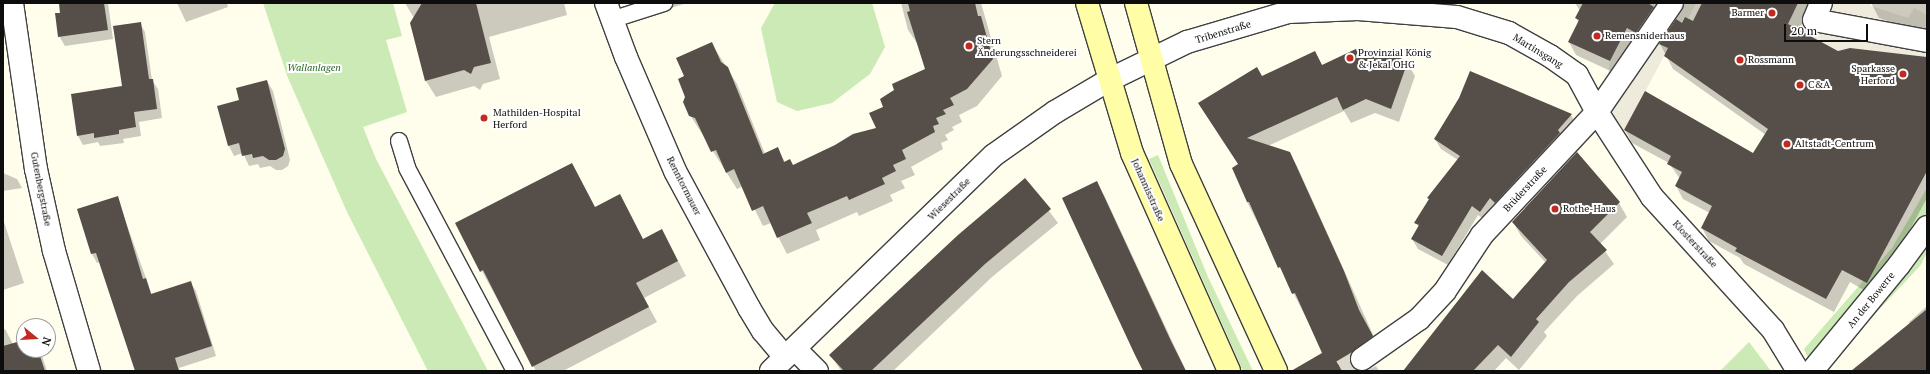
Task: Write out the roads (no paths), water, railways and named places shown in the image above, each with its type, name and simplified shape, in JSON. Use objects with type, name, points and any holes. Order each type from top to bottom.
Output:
[{"type":"main road","name":"Johannisstraße","points":[[1087,3],[1132,154],[1229,371]]},
{"type":"main road","points":[[1136,3],[1150,60],[1181,164],[1276,371]]},
{"type":"street","name":"Gutenbergstraße","points":[[12,3],[36,169],[54,251],[89,371]]},
{"type":"street","name":"Brüderstraße","points":[[1362,359],[1419,319],[1445,291],[1482,235],[1597,112],[1672,3]]},
{"type":"street","points":[[1821,3],[1814,20],[1927,41]]},
{"type":"street","name":"Tribenstraße","points":[[1150,60],[1187,42],[1287,7]]},
{"type":"street","name":"Martinsgang","points":[[1287,7],[1460,10],[1550,56],[1576,75],[1597,112]]},
{"type":"street","name":"Renntormauer","points":[[608,11],[675,171],[749,308],[763,331],[784,359],[817,371]]},
{"type":"street","name":"Wiesestraße","points":[[784,359],[994,155],[1037,123],[1109,80],[1150,60]]},
{"type":"street","name":"Klosterstraße","points":[[1597,112],[1652,197],[1773,330],[1798,371]]},
{"type":"street","name":"An der Bowerre","points":[[1812,371],[1899,266],[1927,227]]},
{"type":"lane","points":[[608,11],[664,3]]},
{"type":"lane","points":[[399,141],[407,168],[515,371]]},
{"type":"tunnel","points":[[1342,371],[1362,359]]},
{"type":"place","name":"Barmer","points":[[1772,13]]},
{"type":"place","name":"Remensniderhaus","points":[[1597,36]]},
{"type":"place","name":"Stern Änderungsschneiderei","points":[[969,46]]},
{"type":"place","name":"Provinzial König & Jekal OHG","points":[[1350,58]]},
{"type":"place","name":"Rossmann","points":[[1740,60]]},
{"type":"place","name":"Sparkasse Herford","points":[[1903,74]]},
{"type":"place","name":"C&A","points":[[1800,85]]},
{"type":"place","name":"Mathilden-Hospital Herford","points":[[484,118]]},
{"type":"place","name":"Altstadt-Centrum","points":[[1787,144]]},
{"type":"place","name":"Rothe-Haus","points":[[1555,209]]},
{"type":"park label","name":"Wallanlagen","points":[[314,68]]}]
